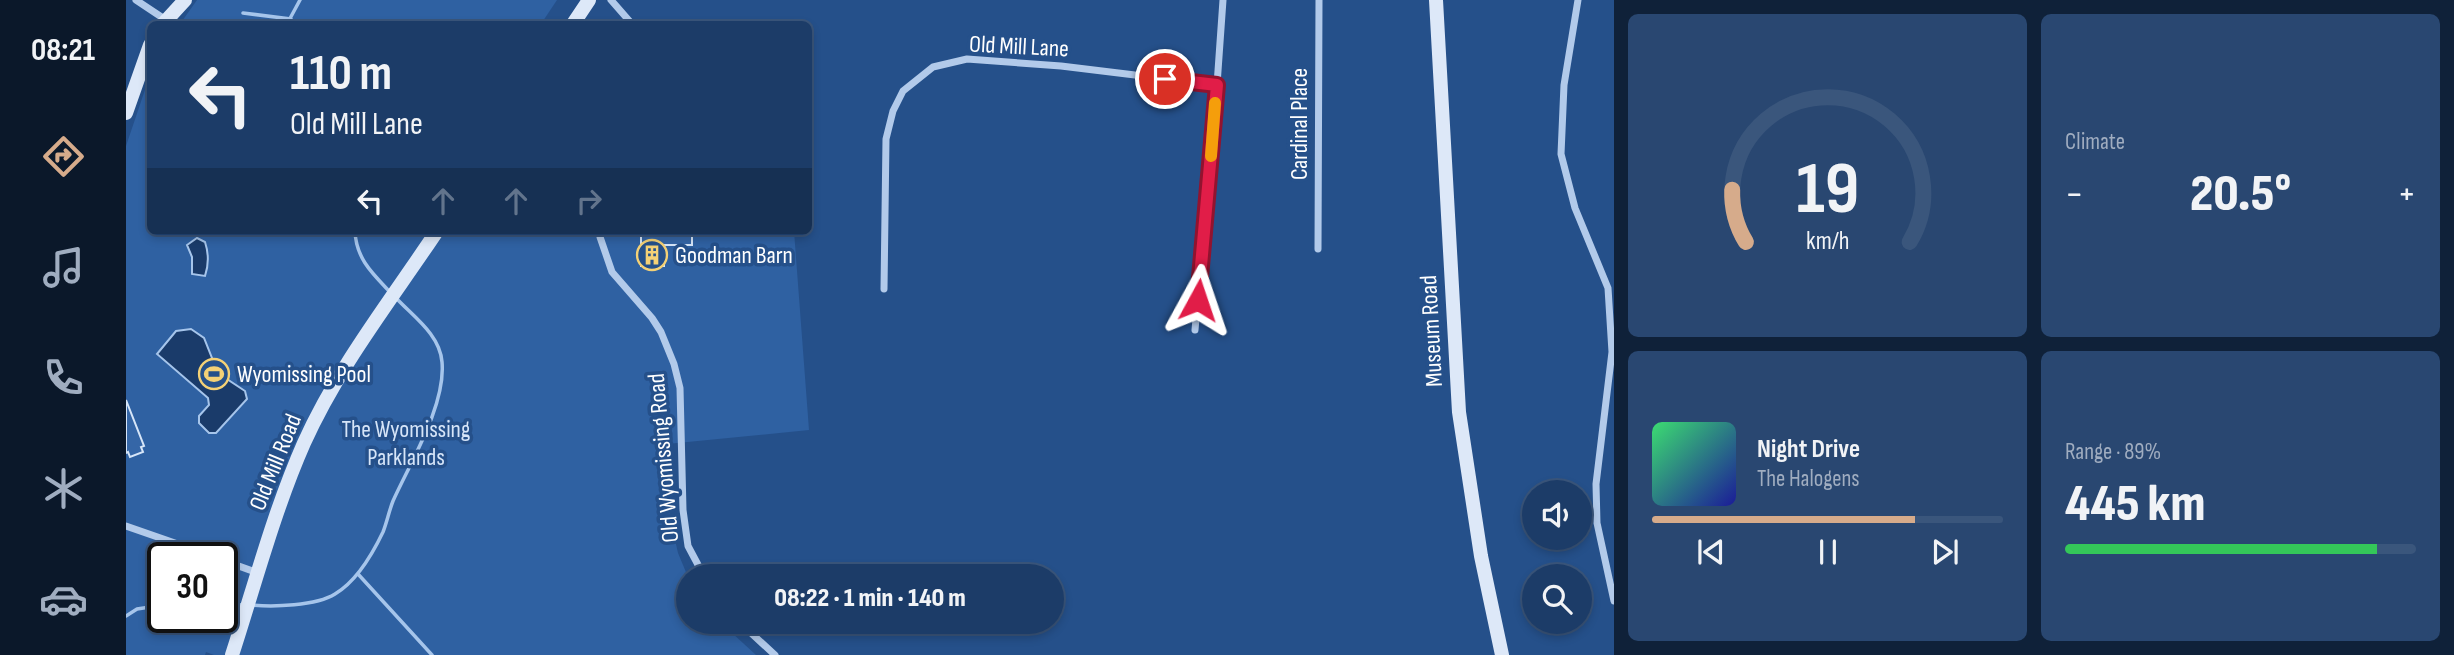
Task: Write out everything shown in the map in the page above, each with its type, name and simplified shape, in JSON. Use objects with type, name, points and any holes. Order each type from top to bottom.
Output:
[{"type":"main road","points":[[166,21],[185,0]]},
{"type":"main road","points":[[575,21],[589,0]]},
{"type":"main road","name":"Museum Road","points":[[1436,0],[1459,412],[1481,556],[1502,655]]},
{"type":"main road","points":[[126,113],[147,54]]},
{"type":"main road","name":"Old Mill Road","points":[[232,655],[280,504],[304,442],[336,383],[385,305],[434,235]]},
{"type":"street","points":[[136,0],[164,21]]},
{"type":"street","points":[[611,0],[629,21]]},
{"type":"street","points":[[1195,330],[1223,0]]},
{"type":"street","name":"Cardinal Place","points":[[1318,249],[1319,0]]},
{"type":"street","points":[[1578,0],[1564,85],[1561,154],[1575,208],[1611,289],[1612,352],[1596,484],[1598,523],[1614,601]]},
{"type":"street","name":"Old Mill Lane","points":[[884,289],[886,139],[893,111],[903,91],[933,67],[967,59],[1061,66],[1217,85]]},
{"type":"street","name":"Old Wyomissing Road","points":[[601,235],[612,272],[652,318],[674,364],[680,388],[683,510],[688,546],[698,564]]},
{"type":"street","points":[[126,526],[172,542]]},
{"type":"street","points":[[238,566],[258,573]]},
{"type":"street","points":[[752,634],[775,655]]},
{"type":"green space","points":[[197,0],[557,0],[543,21],[182,21]]},
{"type":"green space","name":"The Wyomissing Parklands","points":[[147,84],[147,235],[794,235],[809,430],[667,444],[670,518],[683,564],[676,564],[676,634],[733,634],[756,655],[214,655],[206,652],[205,655],[126,655],[126,146]]},
{"type":"shaded area","points":[[197,238],[205,242],[207,251],[205,276],[192,274],[192,257],[187,245]]},
{"type":"shaded area","points":[[191,329],[204,338],[218,373],[245,391],[247,399],[216,433],[209,433],[199,423],[199,416],[209,405],[208,398],[157,354],[176,331]]},
{"type":"building","name":"Goodman Barn","points":[[641,235],[692,235],[692,245],[664,245],[664,266],[641,266]]},
{"type":"building","points":[[126,400],[144,446],[141,447],[143,452],[130,457],[128,452],[126,453]]},
{"type":"waterway","points":[[289,21],[300,0]]},
{"type":"waterway","points":[[243,13],[291,19]]},
{"type":"waterway","points":[[355,235],[362,258],[391,293]]},
{"type":"waterway","points":[[251,605],[282,606],[306,603],[335,594],[357,575],[383,532],[393,501],[433,415],[442,379],[442,362],[437,343],[397,299]]},
{"type":"waterway","points":[[358,574],[432,655]]},
{"type":"waterway","points":[[238,605],[243,605]]},
{"type":"waterway","points":[[126,616],[137,609],[147,607]]},
{"type":"slow traffic","points":[[1211,156],[1215,103]]},
{"type":"place","name":"Goodman Barn","points":[[652,255]]},
{"type":"place","name":"Wyomissing Pool","points":[[214,374]]},
{"type":"route","points":[[1165,79],[1217,85],[1198,300]]}]
